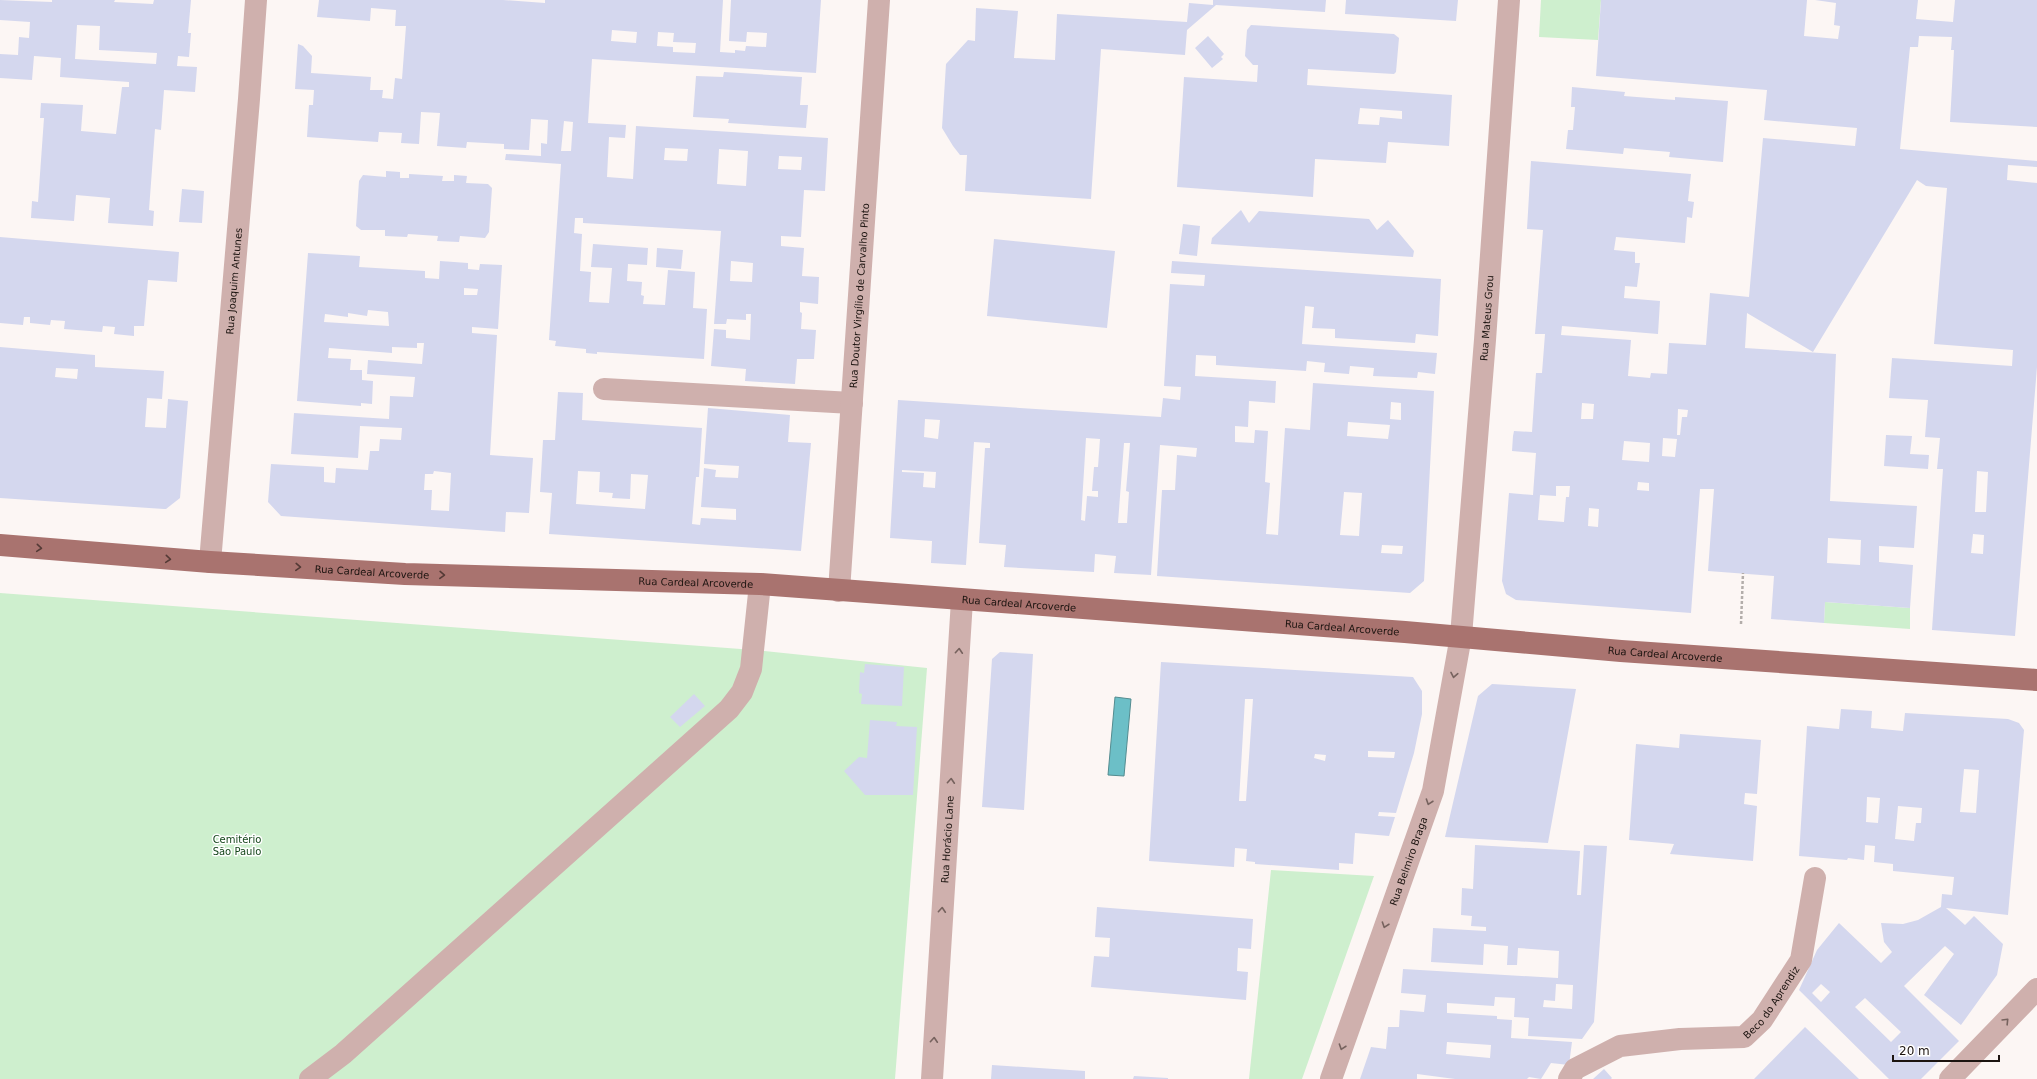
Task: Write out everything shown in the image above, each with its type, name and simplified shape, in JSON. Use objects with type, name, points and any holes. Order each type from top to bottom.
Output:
[{"type":"main road","name":"Rua Cardeal Arcoverde","points":[[0,545],[210,562],[405,574],[760,584],[1461,636],[1668,654],[2037,680]]},
{"type":"street","name":"Rua Joaquim Antunes","points":[[210,562],[256,0]]},
{"type":"street","name":"Rua Doutor Virgílio de Carvalho Pinto","points":[[839,591],[878,0]]},
{"type":"street","name":"Rua Mateus Grou","points":[[1461,636],[1486,332],[1509,0]]},
{"type":"street","points":[[604,389],[852,403]]},
{"type":"street","points":[[310,1079],[349,1048],[729,709],[742,692],[751,669],[760,584]]},
{"type":"street","name":"Rua Horácio Lane","points":[[932,1079],[962,600]]},
{"type":"street","name":"Rua Belmiro Braga","points":[[1331,1079],[1433,791],[1461,636]]},
{"type":"street","name":"Beco do Aprendiz","points":[[1569,1079],[1575,1069],[1620,1046],[1680,1039],[1744,1036],[1762,1020],[1801,960],[1815,878]]},
{"type":"street","points":[[1950,1079],[2037,989]]},
{"type":"path","points":[[1741,624],[1743,573]]},
{"type":"green space","points":[[1541,0],[1601,0],[1598,40],[1539,37]]},
{"type":"green space","name":"Cemitério São Paulo","points":[[0,593],[754,650],[927,668],[895,1079],[0,1079]]},
{"type":"green space","points":[[1825,602],[1910,608],[1910,629],[1824,623]]},
{"type":"green space","points":[[1271,870],[1374,876],[1302,1079],[1249,1079]]},
{"type":"water","points":[[1115,697],[1131,699],[1124,776],[1108,775]]},
{"type":"building","points":[[0,0],[52,2],[52,0],[115,0],[114,2],[153,4],[154,0],[191,0],[188,33],[191,33],[189,57],[178,56],[177,66],[197,67],[195,92],[164,90],[161,130],[155,129],[149,210],[154,211],[153,226],[108,223],[110,198],[76,195],[74,221],[31,218],[32,201],[38,202],[44,118],[40,118],[41,103],[83,105],[81,131],[116,134],[122,87],[129,87],[129,82],[60,77],[61,58],[34,56],[32,80],[0,78],[0,54],[18,55],[19,37],[29,38],[30,22],[0,20]],"holes":[[[77,25],[100,26],[99,50],[157,53],[156,64],[75,59]]]},
{"type":"building","points":[[319,0],[503,0],[545,3],[545,0],[723,0],[720,52],[735,53],[735,50],[745,51],[746,46],[766,47],[767,33],[747,32],[746,42],[729,41],[731,0],[821,0],[816,73],[592,59],[588,123],[626,125],[625,138],[609,137],[607,177],[633,179],[636,126],[828,138],[825,191],[804,190],[801,237],[781,236],[781,246],[804,248],[802,276],[819,277],[818,304],[800,302],[800,312],[802,313],[801,329],[816,330],[814,359],[797,359],[795,384],[745,381],[746,369],[711,366],[714,329],[726,330],[726,338],[750,340],[751,314],[746,314],[746,320],[727,319],[726,324],[714,324],[721,231],[583,223],[583,218],[575,218],[574,233],[582,234],[580,271],[591,272],[589,302],[609,303],[612,268],[591,267],[593,244],[648,248],[647,265],[628,264],[627,281],[642,282],[641,295],[644,296],[643,304],[665,305],[668,270],[695,272],[693,308],[707,309],[704,359],[597,352],[597,354],[586,353],[586,349],[555,346],[556,341],[549,340],[561,164],[505,160],[506,154],[541,156],[541,143],[547,144],[548,120],[531,119],[529,150],[504,149],[504,144],[467,142],[466,148],[437,146],[440,113],[421,112],[419,144],[401,143],[402,133],[379,132],[378,142],[307,137],[309,105],[313,105],[314,90],[295,89],[298,44],[303,46],[312,56],[311,73],[371,77],[370,90],[383,90],[382,98],[393,99],[395,78],[402,79],[406,26],[395,26],[396,10],[371,8],[370,21],[317,17]],"holes":[[[612,30],[637,32],[636,43],[611,41]],[[658,32],[674,33],[673,42],[696,43],[695,53],[673,52],[673,47],[657,46]],[[564,121],[573,122],[571,151],[561,151]],[[665,148],[688,149],[687,161],[664,160]],[[719,149],[748,151],[746,186],[717,184]],[[779,156],[802,157],[801,170],[778,169]],[[731,261],[753,263],[752,282],[730,281]]]},
{"type":"building","points":[[1213,0],[1326,0],[1325,12],[1216,5],[1187,30],[1185,55],[1101,49],[1091,199],[965,191],[967,155],[960,155],[942,128],[946,64],[968,40],[975,41],[976,8],[1018,11],[1014,58],[1055,60],[1057,14],[1187,22],[1189,3],[1213,5]]},
{"type":"building","points":[[1346,0],[1458,0],[1456,21],[1345,14]]},
{"type":"building","points":[[1601,0],[1807,0],[1804,36],[1838,39],[1840,26],[1834,25],[1836,3],[1815,0],[1918,0],[1916,19],[1953,22],[1955,0],[2037,0],[2037,127],[1950,122],[1954,50],[1951,50],[1952,37],[1919,36],[1918,47],[1910,47],[1900,149],[2037,161],[2037,167],[2008,165],[2007,180],[2037,183],[2037,367],[2015,636],[1932,630],[1943,469],[1937,469],[1940,438],[1925,437],[1928,400],[1889,398],[1892,358],[2012,366],[2013,350],[1934,344],[1947,188],[1926,186],[1917,180],[1813,352],[1747,313],[1745,348],[1836,354],[1830,501],[1917,506],[1914,548],[1879,546],[1879,562],[1913,565],[1910,608],[1825,602],[1824,623],[1771,619],[1774,576],[1708,571],[1714,489],[1700,489],[1691,613],[1516,600],[1506,594],[1502,581],[1509,493],[1533,495],[1536,453],[1512,451],[1513,436],[1514,431],[1532,432],[1536,373],[1542,373],[1545,334],[1535,334],[1543,230],[1527,229],[1531,161],[1691,174],[1688,201],[1694,202],[1692,218],[1687,217],[1685,243],[1616,237],[1614,250],[1635,252],[1635,263],[1640,263],[1637,287],[1625,286],[1624,298],[1660,301],[1658,334],[1562,326],[1561,335],[1631,340],[1628,376],[1650,378],[1651,373],[1667,374],[1669,343],[1706,345],[1710,293],[1749,297],[1763,138],[1855,146],[1857,128],[1764,120],[1767,90],[1596,76]],"holes":[[[1582,403],[1594,404],[1593,419],[1581,419]],[[1678,409],[1688,410],[1687,417],[1682,417],[1680,435],[1677,435]],[[1663,438],[1677,439],[1675,457],[1662,456]],[[1624,441],[1650,443],[1649,462],[1622,460]],[[1977,471],[1988,472],[1986,512],[1975,512]],[[1638,482],[1649,483],[1649,491],[1637,490]],[[1556,486],[1570,486],[1569,497],[1566,497],[1564,522],[1538,520],[1540,495],[1556,496]],[[1589,508],[1599,509],[1598,527],[1588,526]],[[1973,534],[1984,535],[1983,554],[1971,553]],[[1828,538],[1861,540],[1860,565],[1827,563]]]},
{"type":"building","points":[[1251,25],[1394,34],[1399,38],[1396,72],[1394,74],[1308,69],[1307,85],[1452,95],[1449,146],[1388,142],[1386,163],[1315,159],[1313,197],[1177,187],[1184,77],[1257,82],[1258,65],[1253,65],[1245,56],[1247,30]],"holes":[[[1360,108],[1402,111],[1402,119],[1380,117],[1379,125],[1358,124]]]},
{"type":"building","points":[[1208,36],[1224,54],[1221,57],[1223,59],[1212,68],[1195,48]]},
{"type":"building","points":[[724,72],[802,77],[800,105],[808,105],[806,128],[728,123],[729,119],[693,117],[696,76],[723,77]]},
{"type":"building","points":[[1572,87],[1625,92],[1624,96],[1675,100],[1675,97],[1728,101],[1723,162],[1669,157],[1670,152],[1624,148],[1623,154],[1566,149],[1568,130],[1573,130],[1575,107],[1571,107]]},
{"type":"building","points":[[386,171],[400,172],[400,178],[409,178],[409,174],[443,176],[442,181],[454,181],[454,175],[467,176],[466,183],[488,184],[492,188],[489,232],[485,238],[460,236],[459,242],[437,241],[438,236],[408,234],[407,237],[385,236],[385,230],[361,230],[356,226],[359,181],[363,175],[386,177]]},
{"type":"building","points":[[182,189],[204,191],[202,223],[179,222]]},
{"type":"building","points":[[1241,210],[1249,223],[1259,211],[1369,219],[1377,230],[1388,220],[1414,251],[1413,257],[1211,244],[1212,238]]},
{"type":"building","points":[[1183,224],[1200,226],[1197,256],[1179,254]]},
{"type":"building","points":[[0,237],[179,252],[177,282],[148,280],[144,326],[134,326],[134,336],[114,334],[115,327],[103,326],[102,332],[64,329],[65,321],[51,320],[50,325],[30,323],[30,317],[24,317],[23,325],[0,323]]},
{"type":"building","points":[[994,239],[1115,251],[1107,328],[987,316]]},
{"type":"building","points":[[657,248],[683,250],[681,269],[656,267]]},
{"type":"building","points":[[308,253],[360,256],[359,267],[425,271],[425,278],[439,279],[440,261],[468,263],[468,269],[479,270],[480,264],[502,265],[498,329],[472,327],[472,333],[497,335],[490,455],[533,458],[529,513],[506,512],[505,532],[281,516],[268,502],[271,464],[324,467],[324,482],[335,483],[336,468],[368,470],[370,451],[379,451],[380,439],[401,440],[402,428],[360,426],[358,458],[291,454],[294,413],[389,419],[390,396],[413,397],[415,377],[367,374],[368,360],[422,364],[424,343],[417,343],[417,348],[392,347],[392,353],[329,348],[328,358],[351,359],[350,370],[362,370],[362,380],[373,381],[372,404],[361,403],[361,406],[297,401]],"holes":[[[464,288],[478,289],[477,295],[464,295]],[[368,310],[388,312],[389,326],[324,322],[325,314],[348,317],[348,313],[367,316]],[[434,471],[451,473],[449,511],[431,510],[432,490],[424,490],[425,474],[433,474]]]},
{"type":"building","points":[[1172,261],[1441,279],[1438,336],[1416,334],[1415,343],[1335,338],[1335,329],[1312,328],[1314,307],[1305,306],[1302,344],[1437,353],[1435,374],[1418,372],[1417,378],[1373,376],[1374,368],[1350,366],[1349,374],[1324,372],[1325,363],[1307,361],[1306,371],[1216,365],[1216,356],[1196,355],[1195,376],[1276,381],[1275,403],[1249,401],[1248,427],[1235,426],[1235,442],[1254,443],[1255,430],[1268,431],[1265,482],[1270,483],[1266,534],[1278,535],[1285,428],[1310,430],[1313,383],[1434,391],[1424,581],[1410,593],[1157,576],[1162,490],[1175,490],[1177,455],[1196,457],[1197,448],[1160,445],[1151,575],[1114,573],[1116,556],[1095,554],[1094,572],[1004,567],[1006,545],[979,543],[985,448],[990,448],[990,443],[974,442],[966,565],[931,563],[932,541],[890,538],[898,400],[1161,417],[1163,398],[1180,400],[1181,387],[1164,386],[1170,284],[1204,286],[1205,275],[1171,273]],"holes":[[[1391,402],[1401,403],[1401,420],[1390,419]],[[925,419],[940,420],[938,439],[924,437]],[[1348,422],[1390,425],[1388,439],[1347,436]],[[1086,438],[1100,439],[1098,467],[1094,467],[1092,491],[1098,491],[1098,497],[1087,496],[1085,521],[1081,520]],[[1124,443],[1130,443],[1126,491],[1129,492],[1127,523],[1118,523]],[[902,470],[936,472],[935,488],[923,487],[924,473],[902,472]],[[1344,492],[1362,493],[1359,536],[1340,535]],[[1382,545],[1403,546],[1402,554],[1381,553]]]},
{"type":"building","points":[[0,347],[95,355],[95,367],[164,371],[162,399],[147,398],[145,427],[166,428],[168,399],[188,401],[180,498],[166,509],[0,498]],"holes":[[[56,368],[78,369],[77,379],[55,377]]]},
{"type":"building","points":[[558,392],[583,393],[582,420],[702,428],[699,477],[696,477],[692,524],[700,525],[701,518],[736,520],[736,509],[701,507],[704,468],[716,470],[715,477],[738,478],[739,466],[704,464],[708,408],[790,415],[788,442],[811,443],[801,551],[549,534],[552,493],[540,492],[543,440],[555,440]],"holes":[[[578,471],[600,472],[599,492],[613,493],[612,498],[630,499],[631,474],[648,475],[645,509],[576,504]]]},
{"type":"building","points":[[1886,435],[1912,436],[1910,454],[1929,455],[1928,469],[1884,466]]},
{"type":"building","points":[[1000,652],[1033,654],[1024,810],[982,807],[992,659]]},
{"type":"building","points":[[1161,662],[1413,677],[1422,691],[1422,714],[1414,753],[1396,813],[1379,812],[1378,816],[1395,817],[1389,836],[1355,833],[1353,864],[1339,863],[1339,870],[1255,864],[1255,862],[1246,861],[1247,849],[1235,848],[1234,867],[1149,861]],"holes":[[[1245,699],[1253,699],[1246,801],[1239,801]],[[1368,751],[1395,752],[1394,758],[1368,757]],[[1315,754],[1326,755],[1325,761],[1314,758]]]},
{"type":"building","points":[[865,664],[904,667],[902,706],[861,704],[862,694],[859,693],[860,672],[864,673]]},
{"type":"building","points":[[1492,684],[1576,689],[1548,843],[1445,837],[1478,696]]},
{"type":"building","points":[[694,694],[705,706],[680,727],[670,717]]},
{"type":"building","points":[[1841,709],[1872,711],[1871,728],[1903,731],[1905,713],[2008,719],[2019,723],[2024,730],[2008,915],[1946,908],[1965,925],[1974,916],[2003,944],[1997,975],[1961,1025],[1924,995],[1954,954],[1945,946],[1904,986],[1959,1041],[1921,1079],[1889,1079],[1799,990],[1817,950],[1839,923],[1881,963],[1892,952],[1884,942],[1881,923],[1903,924],[1918,920],[1941,907],[1942,894],[1952,895],[1954,877],[1893,871],[1893,864],[1874,862],[1875,846],[1865,845],[1864,860],[1799,856],[1807,726],[1839,729]],"holes":[[[1964,769],[1979,770],[1976,813],[1960,812]],[[1867,797],[1880,798],[1878,823],[1866,822]],[[1898,806],[1922,808],[1921,823],[1916,823],[1914,841],[1895,839]],[[1821,984],[1830,992],[1821,1002],[1812,993]],[[1865,998],[1901,1032],[1891,1042],[1855,1007]]]},
{"type":"building","points":[[870,720],[897,722],[896,726],[917,727],[913,795],[865,795],[844,771],[859,757],[867,758]]},
{"type":"building","points":[[1680,734],[1761,740],[1757,794],[1745,793],[1744,804],[1757,806],[1753,861],[1670,854],[1674,844],[1629,840],[1636,744],[1679,748]]},
{"type":"building","points":[[1475,845],[1580,851],[1577,895],[1581,895],[1584,845],[1607,846],[1594,1022],[1582,1039],[1528,1036],[1529,1018],[1514,1017],[1515,998],[1495,997],[1494,1006],[1447,1003],[1447,1013],[1497,1016],[1497,1019],[1512,1020],[1511,1038],[1572,1042],[1569,1065],[1551,1063],[1541,1079],[1529,1077],[1527,1079],[1455,1079],[1417,1074],[1417,1079],[1360,1079],[1371,1047],[1386,1049],[1388,1027],[1399,1027],[1400,1010],[1424,1012],[1426,995],[1401,993],[1403,969],[1558,978],[1559,951],[1518,948],[1517,965],[1507,965],[1508,946],[1484,944],[1483,965],[1431,962],[1433,928],[1486,931],[1486,927],[1471,926],[1472,916],[1461,915],[1462,888],[1473,889]],"holes":[[[1556,984],[1573,985],[1572,1009],[1543,1007],[1544,1000],[1555,1001]],[[1447,1042],[1491,1045],[1490,1058],[1446,1054]]]},
{"type":"building","points":[[1097,907],[1253,919],[1251,949],[1238,948],[1237,971],[1248,972],[1246,1000],[1091,987],[1094,956],[1109,957],[1110,938],[1095,937]]},
{"type":"building","points":[[1805,1027],[1859,1079],[1754,1079]]},
{"type":"building","points":[[992,1065],[1085,1071],[1085,1079],[991,1079]]},
{"type":"building","points":[[1604,1069],[1612,1078],[1611,1079],[1593,1079]]},
{"type":"building","points":[[1134,1076],[1168,1078],[1168,1079],[1133,1079]]}]
